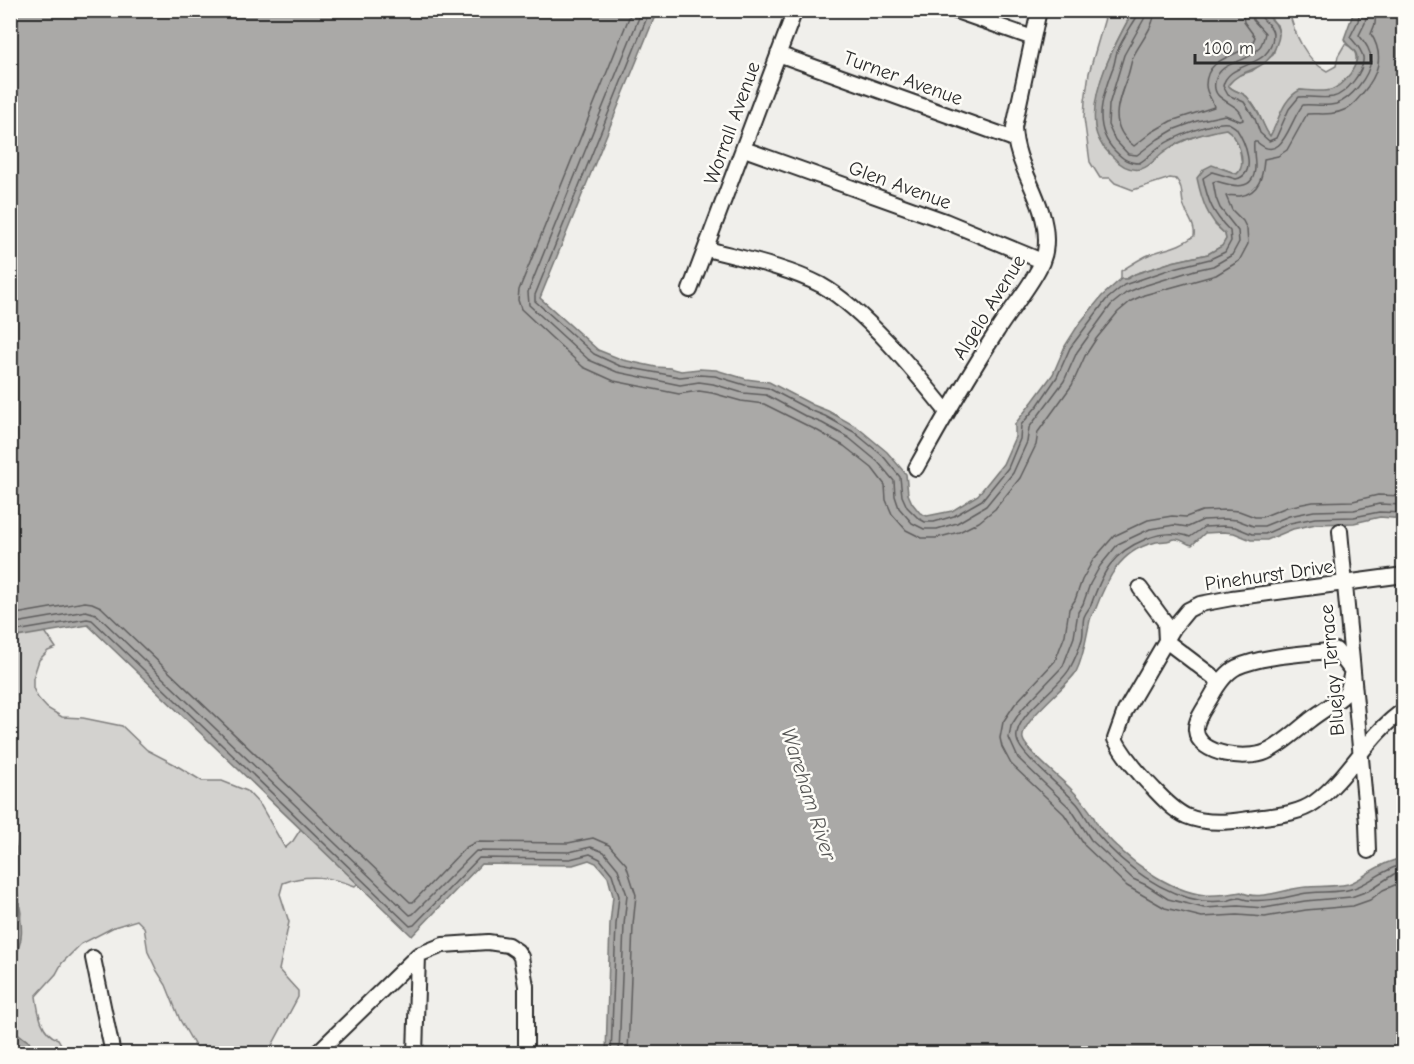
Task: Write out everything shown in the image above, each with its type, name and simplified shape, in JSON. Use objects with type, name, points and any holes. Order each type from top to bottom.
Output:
[{"type":"street","name":"Worrall Avenue","points":[[690,290],[795,10]]},
{"type":"street","points":[[953,10],[1033,38]]},
{"type":"street","name":"Algelo Avenue","points":[[916,468],[947,412],[1042,261],[1046,246],[1045,221],[1020,162],[1014,139],[1014,128],[1039,10]]},
{"type":"street","name":"Turner Avenue","points":[[778,54],[1014,139]]},
{"type":"street","name":"Glen Avenue","points":[[744,149],[945,221],[1042,261]]},
{"type":"street","points":[[707,249],[777,268],[831,291],[874,330],[947,412]]},
{"type":"street","name":"Bluejay Terrace","points":[[1340,531],[1368,851]]},
{"type":"street","name":"Pinehurst Drive","points":[[1404,575],[1200,604],[1183,615],[1166,641],[1125,711],[1115,739],[1145,779],[1183,814],[1203,820],[1236,821],[1276,816],[1300,810],[1314,803],[1380,729],[1404,710]]},
{"type":"street","points":[[1140,588],[1165,622],[1166,641],[1220,682]]},
{"type":"street","points":[[1336,650],[1352,671],[1347,692],[1280,744],[1263,754],[1253,755],[1212,751],[1199,740],[1196,731],[1197,723],[1220,682],[1241,665],[1282,656],[1336,650]]},
{"type":"street","points":[[316,1053],[418,955],[443,945],[488,942],[508,945],[517,951],[524,965],[526,1053]]},
{"type":"street","points":[[415,1053],[418,955]]},
{"type":"street","points":[[93,958],[113,1053]]},
{"type":"shaded area","points":[[1107,11],[1133,11],[1112,51],[1097,96],[1095,128],[1103,147],[1154,161],[1170,148],[1187,139],[1226,128],[1237,140],[1242,168],[1237,174],[1219,167],[1215,225],[1225,234],[1226,239],[1222,246],[1208,254],[1172,262],[1126,279],[1121,279],[1121,271],[1146,256],[1188,240],[1194,236],[1194,232],[1184,207],[1181,187],[1176,179],[1170,178],[1133,190],[1115,183],[1110,178],[1100,178],[1090,162],[1084,118],[1085,101],[1089,73]]},
{"type":"shaded area","points":[[1260,11],[1289,11],[1302,46],[1313,60],[1327,71],[1336,66],[1338,56],[1345,44],[1352,48],[1356,60],[1351,74],[1335,90],[1323,92],[1300,90],[1270,136],[1248,98],[1228,85],[1236,76],[1252,71],[1273,55],[1279,34],[1277,25]]},
{"type":"shaded area","points":[[44,630],[56,648],[48,651],[39,660],[33,678],[33,688],[47,708],[62,717],[83,718],[122,726],[147,750],[202,781],[222,781],[247,791],[261,806],[285,848],[293,841],[302,827],[371,871],[355,886],[319,877],[301,878],[283,883],[280,894],[289,922],[279,970],[298,991],[298,997],[268,1053],[199,1053],[180,1020],[166,985],[148,952],[144,927],[137,920],[114,927],[81,944],[62,963],[56,974],[36,996],[39,1015],[44,1027],[58,1039],[66,1053],[39,1053],[11,1028],[11,962],[16,956],[21,913],[15,879],[16,847],[10,831],[10,660],[13,652],[10,637]]},
{"type":"water","name":"Wareham River","points":[[1260,10],[1272,19],[1277,27],[1279,35],[1273,52],[1262,65],[1235,78],[1228,85],[1248,98],[1270,136],[1285,105],[1294,94],[1300,90],[1328,91],[1338,86],[1350,74],[1357,57],[1344,39],[1354,11],[1403,11],[1403,519],[1380,517],[1354,523],[1316,524],[1293,529],[1267,540],[1251,540],[1234,533],[1205,533],[1192,545],[1175,539],[1155,542],[1132,552],[1123,559],[1110,577],[1090,618],[1083,653],[1076,672],[1028,723],[1023,739],[1036,757],[1082,801],[1112,842],[1149,872],[1191,892],[1214,895],[1241,892],[1256,896],[1298,888],[1343,885],[1355,881],[1384,864],[1403,858],[1403,1053],[606,1053],[613,896],[608,877],[596,863],[589,860],[573,865],[481,864],[412,936],[88,625],[11,638],[11,11],[657,11],[540,298],[598,350],[623,360],[656,367],[681,371],[716,370],[746,379],[769,382],[857,427],[887,452],[906,474],[908,494],[912,503],[920,513],[927,516],[952,511],[978,495],[1003,464],[1015,437],[1015,424],[1053,374],[1065,346],[1079,324],[1102,296],[1121,279],[1127,279],[1135,274],[1172,262],[1208,254],[1222,246],[1226,239],[1225,234],[1206,209],[1197,178],[1204,169],[1212,165],[1237,174],[1242,157],[1238,143],[1230,132],[1226,129],[1187,139],[1166,150],[1148,166],[1141,169],[1125,167],[1119,163],[1104,147],[1097,135],[1094,112],[1100,82],[1112,51],[1133,11]]},
{"type":"water","points":[[10,831],[16,847],[15,876],[21,920],[20,941],[11,962]]},
{"type":"water","points":[[10,1028],[29,1042],[39,1053],[11,1053]]}]
